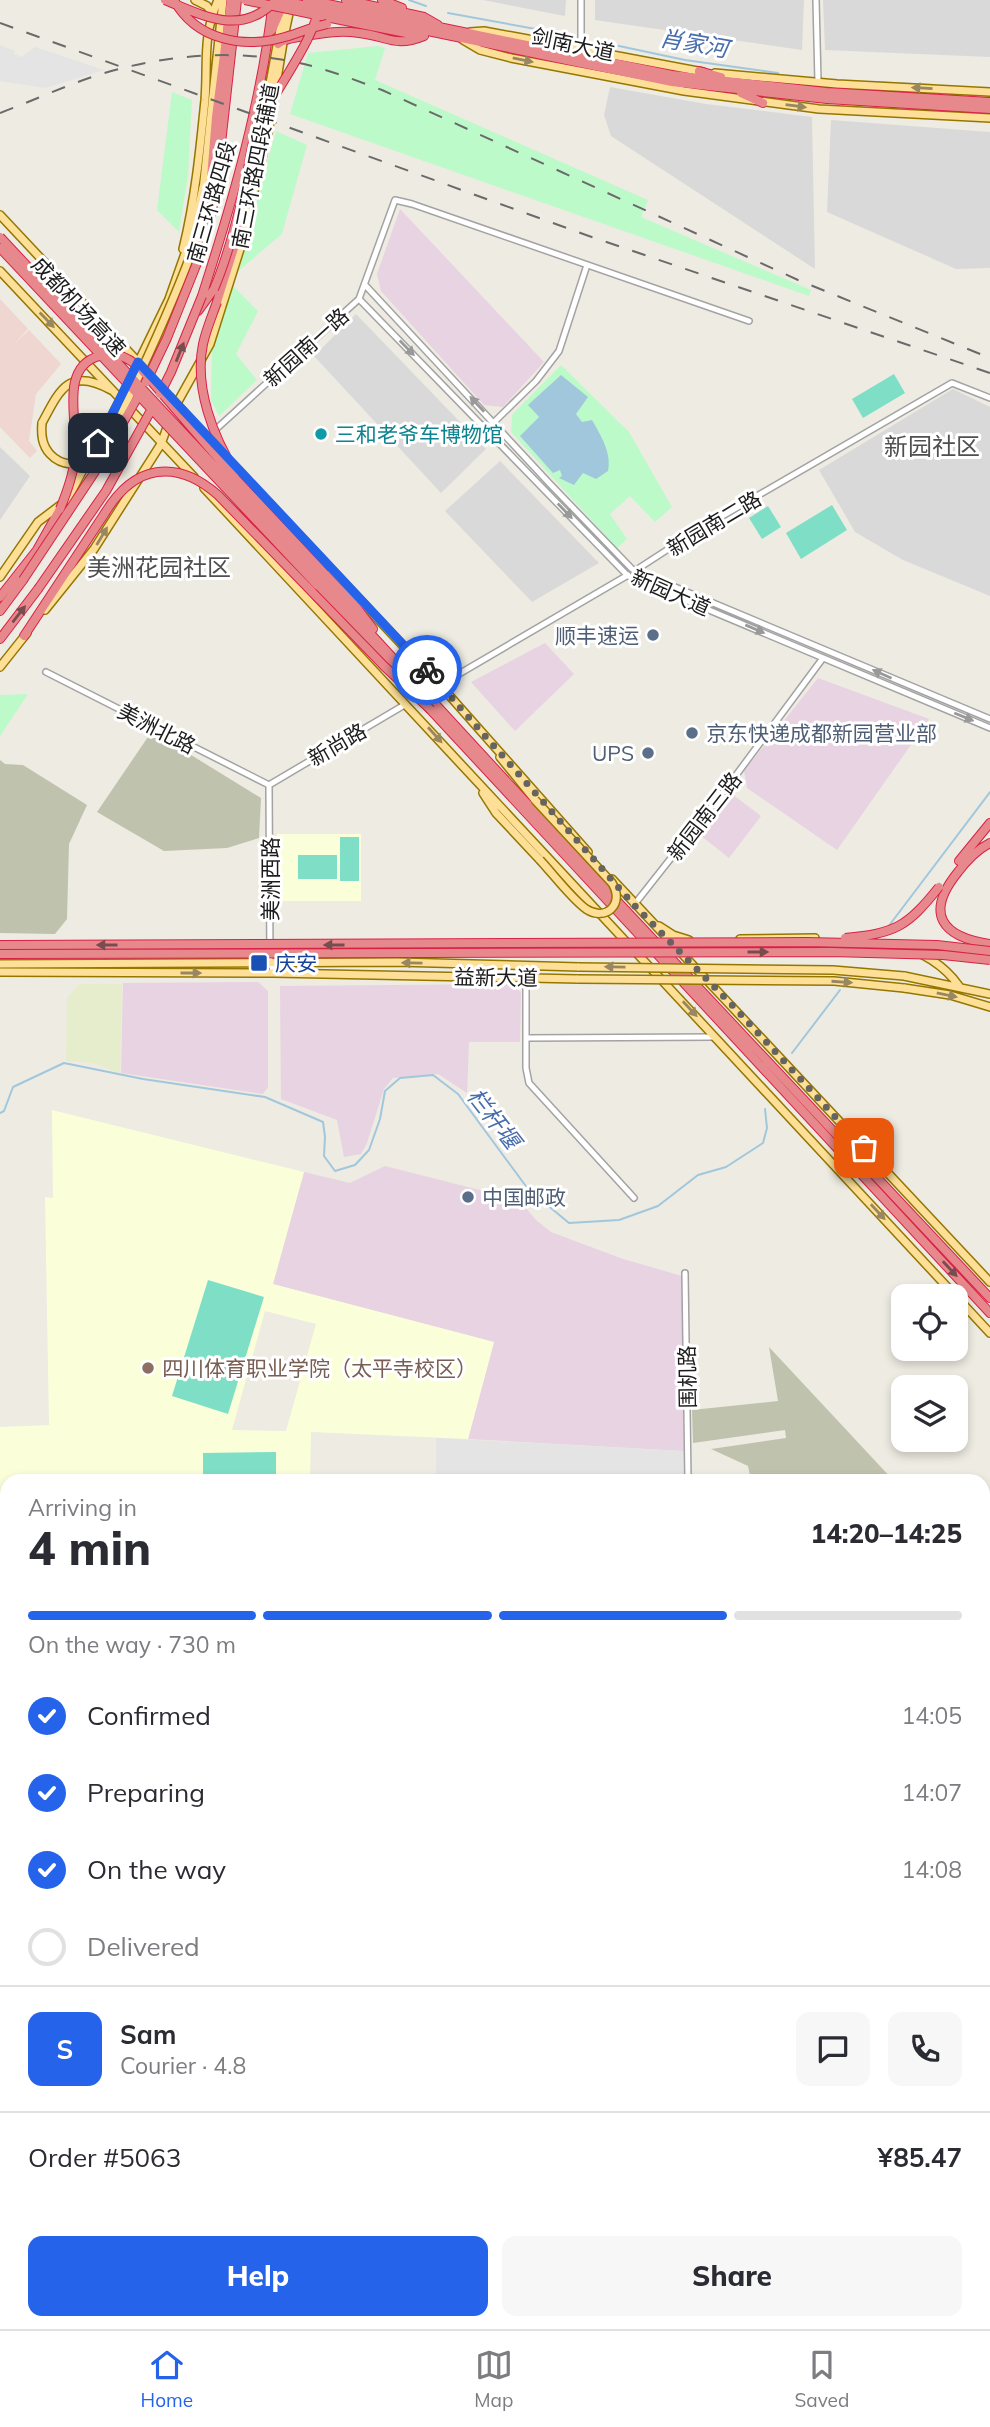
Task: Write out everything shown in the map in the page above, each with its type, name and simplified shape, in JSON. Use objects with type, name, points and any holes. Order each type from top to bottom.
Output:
[{"type":"highway","points":[[166,0],[212,19],[228,20],[252,18],[276,0]]},
{"type":"highway","points":[[174,0],[192,24],[206,33],[229,40],[260,43],[285,37],[323,10]]},
{"type":"highway","name":"南三环路四段","points":[[207,227],[216,117],[231,0]]},
{"type":"highway","name":"南三环路四段","points":[[0,611],[94,473],[140,392],[167,338],[201,254],[215,197],[237,0]]},
{"type":"highway","points":[[245,0],[323,10],[358,24],[424,36]]},
{"type":"highway","name":"剑南大道","points":[[276,0],[438,30],[671,82],[827,99],[990,109]]},
{"type":"highway","name":"南三环路四段","points":[[0,639],[106,491],[171,372],[204,298],[234,193],[276,0]]},
{"type":"highway","points":[[269,36],[285,0]]},
{"type":"highway","points":[[308,0],[308,18],[311,23],[316,28],[334,32]]},
{"type":"highway","name":"剑南大道","points":[[308,0],[323,10]]},
{"type":"highway","points":[[346,0],[424,17]]},
{"type":"highway","points":[[282,42],[290,38],[334,32],[362,33],[408,42],[438,30],[424,17],[382,0]]},
{"type":"highway","points":[[204,298],[214,289],[228,252],[256,131],[323,10]]},
{"type":"highway","name":"剑南大道","points":[[461,35],[672,75],[826,92],[990,102]]},
{"type":"highway","points":[[699,71],[741,83]]},
{"type":"highway","points":[[732,90],[763,103]]},
{"type":"highway","points":[[247,490],[216,434],[204,391],[203,345],[235,245],[253,171]]},
{"type":"highway","name":"成都机场高速","points":[[0,237],[400,665],[556,840],[990,1313]]},
{"type":"highway","name":"成都机场高速","points":[[0,248],[430,709],[990,1298]]},
{"type":"highway","points":[[0,597],[47,534],[64,500],[76,455],[74,389],[80,370],[91,359],[113,354],[130,360],[139,367],[247,490],[353,603],[400,665]]},
{"type":"highway","points":[[24,636],[114,499],[126,486],[153,472],[174,472],[202,481],[218,495],[384,666],[430,709]]},
{"type":"highway","points":[[990,823],[942,889],[940,909],[948,928],[955,935],[990,944]]},
{"type":"highway","points":[[807,942],[875,934],[904,923],[942,889],[971,856],[990,843]]},
{"type":"highway","points":[[0,945],[807,942],[937,945],[990,951]]},
{"type":"highway","points":[[0,954],[831,952],[990,960]]},
{"type":"main road","points":[[195,0],[207,6],[212,13]]},
{"type":"main road","points":[[174,287],[190,223],[197,170],[207,65],[206,41],[212,13],[220,0]]},
{"type":"main road","points":[[119,395],[94,381],[76,380],[64,386],[42,424],[44,446],[60,462],[74,464],[86,462],[99,451],[118,420],[174,301],[195,243],[203,187],[220,0]]},
{"type":"main road","name":"南三环路四段辅道","points":[[0,667],[94,549],[160,444],[176,404],[210,344],[247,227],[253,171],[282,42],[285,0]]},
{"type":"main road","points":[[250,209],[268,133],[291,0]]},
{"type":"main road","points":[[461,35],[484,31],[699,71],[818,82],[990,92]]},
{"type":"main road","points":[[461,35],[480,50],[647,86],[819,109],[990,118]]},
{"type":"main road","points":[[0,577],[38,522],[67,500],[174,287],[194,228],[203,187]]},
{"type":"main road","points":[[0,215],[440,685],[634,905],[734,1007],[990,1282]]},
{"type":"main road","points":[[0,271],[119,395],[160,444],[406,704],[990,1333]]},
{"type":"main road","points":[[471,775],[496,813],[589,911],[610,911],[617,902],[618,893],[612,883],[535,800],[504,764],[492,744]]},
{"type":"main road","points":[[648,919],[673,935],[687,940],[774,937],[863,939],[903,947],[940,965],[959,986]]},
{"type":"main road","name":"益新大道","points":[[0,964],[397,962],[833,970],[904,976],[990,994]]},
{"type":"main road","name":"益新大道","points":[[0,972],[834,981],[950,995],[990,1007]]},
{"type":"street","points":[[581,0],[581,49]]},
{"type":"street","points":[[816,0],[818,82]]},
{"type":"street","name":"新园南一路","points":[[206,437],[359,299],[395,200],[587,265]]},
{"type":"street","points":[[486,430],[536,381],[559,351],[587,265],[749,321]]},
{"type":"street","name":"新园大道","points":[[365,285],[550,484],[636,570],[990,719]]},
{"type":"street","name":"新园大道","points":[[359,299],[628,576],[990,728]]},
{"type":"street","name":"新园南二路","points":[[440,685],[628,576],[693,533],[952,383],[990,398]]},
{"type":"street","name":"新园南三路","points":[[634,905],[731,782],[823,658]]},
{"type":"street","name":"美洲北路","points":[[46,672],[269,785]]},
{"type":"street","name":"新尚路","points":[[269,785],[406,704]]},
{"type":"street","name":"美洲西路","points":[[269,785],[270,962],[274,973]]},
{"type":"street","points":[[526,978],[526,1068],[529,1083],[634,1198]]},
{"type":"street","points":[[526,1038],[715,1037]]},
{"type":"street","name":"围机路","points":[[685,1273],[688,1474]]},
{"type":"shaded area","points":[[483,0],[566,0],[565,16]]},
{"type":"shaded area","points":[[595,0],[804,0],[802,50],[595,20]]},
{"type":"shaded area","points":[[823,0],[990,0],[990,57],[825,50]]},
{"type":"shaded area","points":[[0,45],[22,57],[35,47],[104,70],[46,88],[0,81]]},
{"type":"shaded area","points":[[610,87],[706,104],[812,117],[815,269],[611,136],[604,115]]},
{"type":"shaded area","points":[[831,120],[990,132],[990,268],[956,269],[827,212]]},
{"type":"shaded area","points":[[400,209],[544,362],[503,407],[484,405],[381,291],[377,274]]},
{"type":"shaded area","points":[[0,299],[28,329],[12,346],[29,330],[61,364],[36,394],[29,441],[37,451],[30,458],[0,427]]},
{"type":"shaded area","points":[[356,314],[486,449],[441,493],[314,356]]},
{"type":"shaded area","name":"新园社区","points":[[953,389],[990,407],[990,596],[903,560],[855,532],[819,470]]},
{"type":"shaded area","points":[[0,447],[30,476],[0,520]]},
{"type":"shaded area","points":[[500,461],[599,563],[532,602],[445,511]]},
{"type":"shaded area","points":[[545,643],[574,674],[515,731],[471,682]]},
{"type":"shaded area","points":[[818,678],[929,719],[837,850],[747,788],[744,771]]},
{"type":"shaded area","points":[[152,731],[261,798],[259,838],[227,848],[164,851],[97,812]]},
{"type":"shaded area","points":[[0,760],[5,764],[23,765],[87,805],[69,844],[67,919],[55,934],[0,933]]},
{"type":"shaded area","points":[[732,794],[761,816],[729,858],[700,835]]},
{"type":"shaded area","points":[[277,834],[361,834],[361,901],[277,901]]},
{"type":"shaded area","points":[[258,982],[268,991],[268,1087],[263,1094],[121,1073],[123,983]]},
{"type":"shaded area","points":[[80,984],[122,984],[120,1073],[93,1063],[66,1061],[67,998]]},
{"type":"shaded area","points":[[511,984],[521,992],[520,1042],[469,1042],[467,1093],[438,1074],[393,1078],[384,1089],[361,1154],[344,1157],[337,1120],[281,1099],[280,986]]},
{"type":"shaded area","name":"四川体育职业学院（太平寺校区）","points":[[52,1110],[304,1172],[273,1284],[494,1342],[468,1439],[311,1432],[310,1474],[0,1474],[0,1427],[49,1425],[45,1197],[53,1198]],"holes":[[[265,1311],[316,1324],[286,1431],[232,1430]]]},
{"type":"shaded area","points":[[385,1166],[519,1200],[536,1220],[551,1232],[623,1259],[682,1276],[684,1451],[468,1439],[494,1342],[272,1284],[304,1172],[350,1183]]},
{"type":"shaded area","points":[[769,1347],[887,1474],[750,1474],[748,1466],[711,1449],[786,1438],[785,1430],[693,1443],[692,1410],[778,1401]]},
{"type":"shaded area","points":[[436,1438],[684,1451],[685,1474],[436,1474]]},
{"type":"green space","points":[[378,46],[385,48],[375,80],[648,200],[641,217],[811,290],[809,296],[290,114],[308,53]]},
{"type":"green space","points":[[172,92],[192,100],[188,175],[179,232],[157,210]]},
{"type":"green space","points":[[276,131],[307,145],[282,234],[237,272]]},
{"type":"green space","points":[[233,286],[258,311],[236,354],[257,380],[219,416],[211,400],[212,346]]},
{"type":"green space","points":[[561,365],[629,432],[672,507],[655,522],[630,496],[610,514],[627,539],[617,548],[511,432],[512,415]]},
{"type":"green space","points":[[894,374],[905,393],[863,418],[852,399]]},
{"type":"green space","points":[[832,505],[847,530],[801,559],[786,533]]},
{"type":"green space","points":[[768,506],[781,527],[762,539],[749,518]]},
{"type":"green space","points":[[28,694],[0,736],[0,695]]},
{"type":"green space","points":[[340,837],[359,837],[359,881],[340,881]]},
{"type":"green space","points":[[298,855],[337,855],[337,879],[298,879]]},
{"type":"green space","points":[[208,1280],[264,1297],[228,1414],[172,1396]]},
{"type":"green space","points":[[276,1452],[276,1474],[203,1474],[203,1453]]},
{"type":"water","points":[[561,375],[588,397],[576,414],[582,422],[592,420],[605,445],[609,464],[608,471],[596,479],[583,473],[574,485],[559,478],[562,476],[560,470],[553,473],[520,436],[539,417],[528,405]]},
{"type":"waterway","name":"肖家河","points":[[409,0],[426,6]]},
{"type":"waterway","name":"肖家河","points":[[448,13],[563,34]]},
{"type":"waterway","name":"肖家河","points":[[605,43],[685,60],[778,73]]},
{"type":"waterway","name":"肖家河","points":[[872,82],[934,85]]},
{"type":"waterway","name":"栏杆堰","points":[[888,927],[990,792]]},
{"type":"waterway","name":"栏杆堰","points":[[792,1053],[840,990]]},
{"type":"waterway","name":"栏杆堰","points":[[0,1113],[4,1111],[13,1087],[64,1063],[143,1079],[265,1097],[323,1122],[324,1156],[335,1171],[355,1165],[369,1150],[380,1119],[385,1091],[400,1078],[433,1075],[458,1094],[528,1189],[569,1223],[619,1220],[658,1206],[698,1175],[726,1167],[763,1143],[767,1128],[765,1109]]},
{"type":"railway","points":[[0,23],[586,235],[990,373]]},
{"type":"railway","points":[[0,113],[95,76],[167,59],[241,55],[302,64],[382,90],[798,280],[990,358]]},
{"type":"way so far","points":[[427,670],[634,905],[734,1007],[864,1148]]},
{"type":"place","name":"三和老爷车博物馆","points":[[321,434]]},
{"type":"place","name":"顺丰速运","points":[[653,635]]},
{"type":"place","name":"京东快递成都新园营业部","points":[[692,733]]},
{"type":"place","name":"UPS","points":[[648,753]]},
{"type":"place","name":"庆安","points":[[259,963]]},
{"type":"place","name":"中国邮政","points":[[468,1197]]},
{"type":"place","name":"四川体育职业学院（太平寺校区）","points":[[148,1368]]},
{"type":"district","name":"新园社区","points":[[932,446]]},
{"type":"district","name":"美洲花园社区","points":[[159,567]]},
{"type":"route","points":[[98,443],[138,362],[427,670]]}]
